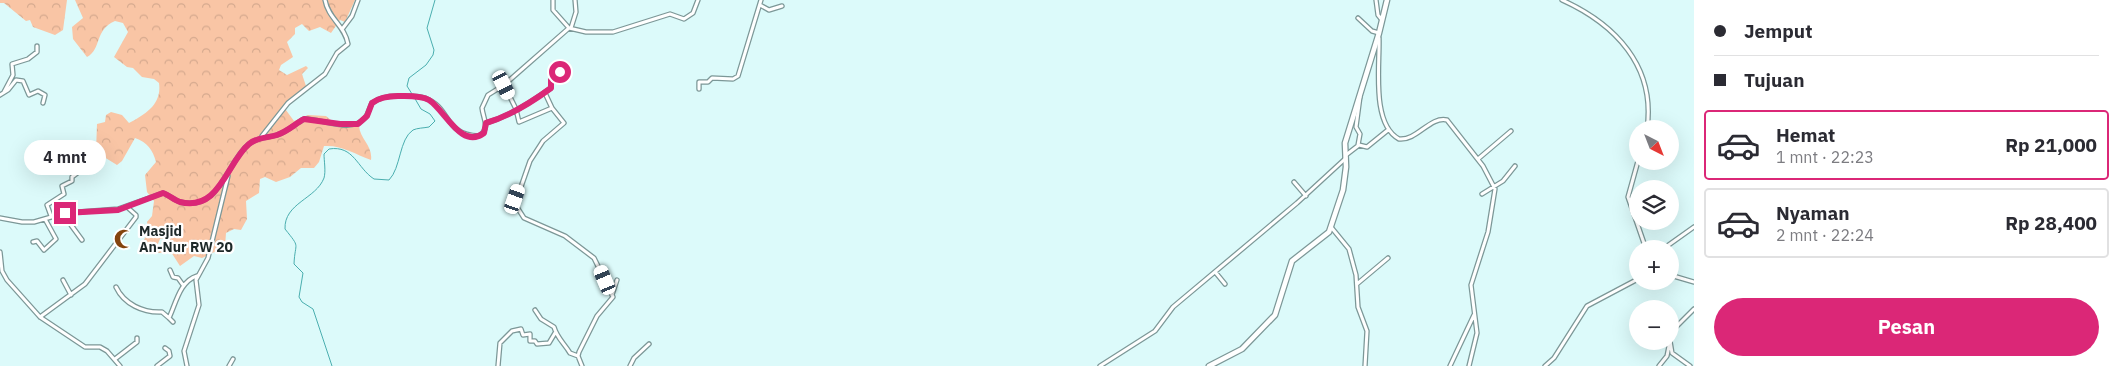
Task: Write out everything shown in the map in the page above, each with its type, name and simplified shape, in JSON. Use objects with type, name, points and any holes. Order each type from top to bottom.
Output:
[{"type":"street","points":[[261,139],[288,103],[325,74],[337,53],[347,45],[343,28],[328,12],[325,0]]},
{"type":"street","points":[[343,28],[352,16],[358,0]]},
{"type":"street","points":[[553,0],[553,10],[570,28],[586,32],[614,32],[670,14],[684,19],[693,13],[698,0]]},
{"type":"street","points":[[0,218],[22,222],[45,220],[51,216],[72,213],[104,212],[127,207],[163,193],[179,201],[204,199],[219,188],[242,151],[249,144],[281,133],[304,119],[340,124],[358,124],[367,116],[370,106],[376,100],[389,96],[427,99],[439,108],[453,128],[461,134],[479,136],[484,133],[486,123],[482,112],[483,102],[488,95],[504,85],[570,28],[576,12],[574,0]]},
{"type":"street","points":[[1376,0],[1378,15],[1382,20]]},
{"type":"street","points":[[1209,366],[1242,349],[1275,315],[1292,261],[1325,237],[1331,227],[1342,190],[1346,156],[1345,143],[1379,34],[1387,0]]},
{"type":"street","points":[[1562,0],[1582,10],[1619,36],[1632,54],[1644,88],[1649,114],[1648,120]]},
{"type":"street","points":[[699,89],[699,82],[708,82],[712,78],[733,79],[738,76],[761,2],[769,10],[782,6]]},
{"type":"street","points":[[1358,18],[1372,31],[1379,34]]},
{"type":"street","points":[[1379,34],[1379,101],[1388,130],[1399,139],[1407,139],[1431,124],[1444,119],[1450,122],[1478,159],[1494,186],[1494,198],[1488,232],[1471,285],[1476,342],[1469,366]]},
{"type":"street","points":[[1,94],[13,75],[12,64],[31,57],[37,52],[37,46]]},
{"type":"street","points":[[486,123],[500,119],[516,109],[530,104],[551,88],[551,80],[560,72],[563,65]]},
{"type":"street","points":[[1,94],[16,80],[23,81],[29,95],[38,91],[45,95],[43,103]]},
{"type":"street","points":[[504,85],[516,109],[518,121],[521,123],[552,108]]},
{"type":"street","points":[[544,92],[564,125],[543,141],[530,161],[514,204],[524,218],[569,238],[594,258],[612,295]]},
{"type":"street","points":[[1100,366],[1155,331],[1173,307],[1306,196],[1358,145],[1360,134],[1356,127],[1361,105],[1360,96]]},
{"type":"street","points":[[1358,145],[1367,148],[1388,130]]},
{"type":"street","points":[[1478,159],[1511,131]]},
{"type":"street","points":[[51,216],[47,205],[64,194],[62,186],[72,181],[72,178],[90,164]]},
{"type":"street","points":[[1482,194],[1507,177],[1515,166]]},
{"type":"street","points":[[1635,170],[1628,196],[1643,240]]},
{"type":"street","points":[[187,366],[184,350],[199,310],[197,276],[208,258],[228,175]]},
{"type":"street","points":[[1294,182],[1306,196]]},
{"type":"street","points":[[40,317],[85,284],[136,217],[127,207]]},
{"type":"street","points":[[72,213],[72,225],[82,240]]},
{"type":"street","points":[[33,242],[37,242],[44,250],[56,239],[45,220]]},
{"type":"street","points":[[1331,227],[1349,249],[1356,284],[1358,307],[1367,331],[1365,366]]},
{"type":"street","points":[[1676,240],[1694,227]]},
{"type":"street","points":[[0,252],[2,271],[7,280],[40,317],[85,347],[100,347],[115,359],[120,366]]},
{"type":"street","points":[[1356,284],[1388,258]]},
{"type":"street","points":[[170,270],[173,277],[178,278],[183,285]]},
{"type":"street","points":[[1216,273],[1225,284]]},
{"type":"street","points":[[169,318],[183,285],[189,279],[197,276]]},
{"type":"street","points":[[1679,278],[1694,282]]},
{"type":"street","points":[[63,280],[71,295]]},
{"type":"street","points":[[582,366],[578,356],[597,316],[613,300],[612,295],[617,280]]},
{"type":"street","points":[[1545,366],[1554,358],[1587,306],[1629,284]]},
{"type":"street","points":[[116,287],[122,298],[143,312],[162,312],[173,322]]},
{"type":"street","points":[[1679,323],[1694,309]]},
{"type":"street","points":[[535,310],[542,320],[554,327],[555,333],[560,341],[566,344],[570,353],[578,356]]},
{"type":"street","points":[[1450,366],[1474,314]]},
{"type":"street","points":[[498,366],[500,343],[514,330],[519,329],[523,335],[530,334],[530,341],[535,341],[536,344],[549,343],[555,333]]},
{"type":"street","points":[[115,359],[136,344],[138,338]]},
{"type":"street","points":[[630,366],[634,358],[648,344]]},
{"type":"street","points":[[157,366],[170,356],[169,350],[165,348]]},
{"type":"street","points":[[1659,366],[1667,356],[1668,350]]},
{"type":"street","points":[[1671,350],[1672,353],[1690,366]]},
{"type":"street","points":[[229,366],[233,359]]},
{"type":"green space","points":[[0,0],[67,0],[63,30],[55,35],[33,27],[30,20],[26,21],[4,3],[0,3]]},
{"type":"green space","points":[[75,0],[355,0],[345,22],[340,20],[331,33],[320,27],[309,31],[302,24],[295,28],[295,34],[287,42],[293,57],[281,65],[279,70],[287,75],[306,66],[308,68],[302,74],[306,86],[283,106],[294,121],[308,115],[326,116],[338,126],[359,126],[370,151],[371,160],[343,148],[324,146],[319,162],[314,168],[301,168],[290,177],[276,182],[265,177],[260,179],[259,193],[246,201],[247,219],[241,230],[234,229],[226,233],[225,247],[202,258],[194,256],[180,266],[171,252],[158,253],[165,238],[160,239],[157,246],[143,241],[149,232],[147,222],[152,216],[154,201],[147,192],[145,175],[156,162],[149,147],[135,138],[122,161],[117,165],[96,152],[97,124],[105,122],[106,115],[111,112],[122,115],[129,123],[141,116],[152,108],[155,103],[158,97],[159,83],[154,79],[142,77],[133,68],[127,67],[114,57],[128,32],[123,23],[115,21],[108,25],[101,34],[92,54],[87,57],[73,39],[72,27],[83,18]]},
{"type":"waterway","points":[[412,94],[407,86],[409,78],[426,65],[433,55],[434,50],[427,28],[435,0]]},
{"type":"waterway","points":[[332,366],[313,309],[302,302],[299,297],[303,273],[294,264],[296,245],[285,229],[286,220],[295,207],[320,185],[325,175],[324,154],[329,149],[344,150],[374,179],[389,180],[396,168],[408,134],[415,129],[429,127],[435,121],[430,114],[421,109],[414,97]]},
{"type":"place","name":"Masjid An-Nur RW 20","points":[[124,239]]},
{"type":"route","points":[[65,213],[118,210],[163,193],[179,201],[186,202],[204,199],[212,195],[219,188],[236,159],[249,144],[265,136],[276,136],[304,119],[340,124],[358,124],[367,116],[372,103],[389,96],[422,97],[427,99],[443,112],[456,131],[461,134],[479,136],[484,133],[486,123],[500,119],[516,109],[530,104],[551,88],[551,80],[560,72]]}]
